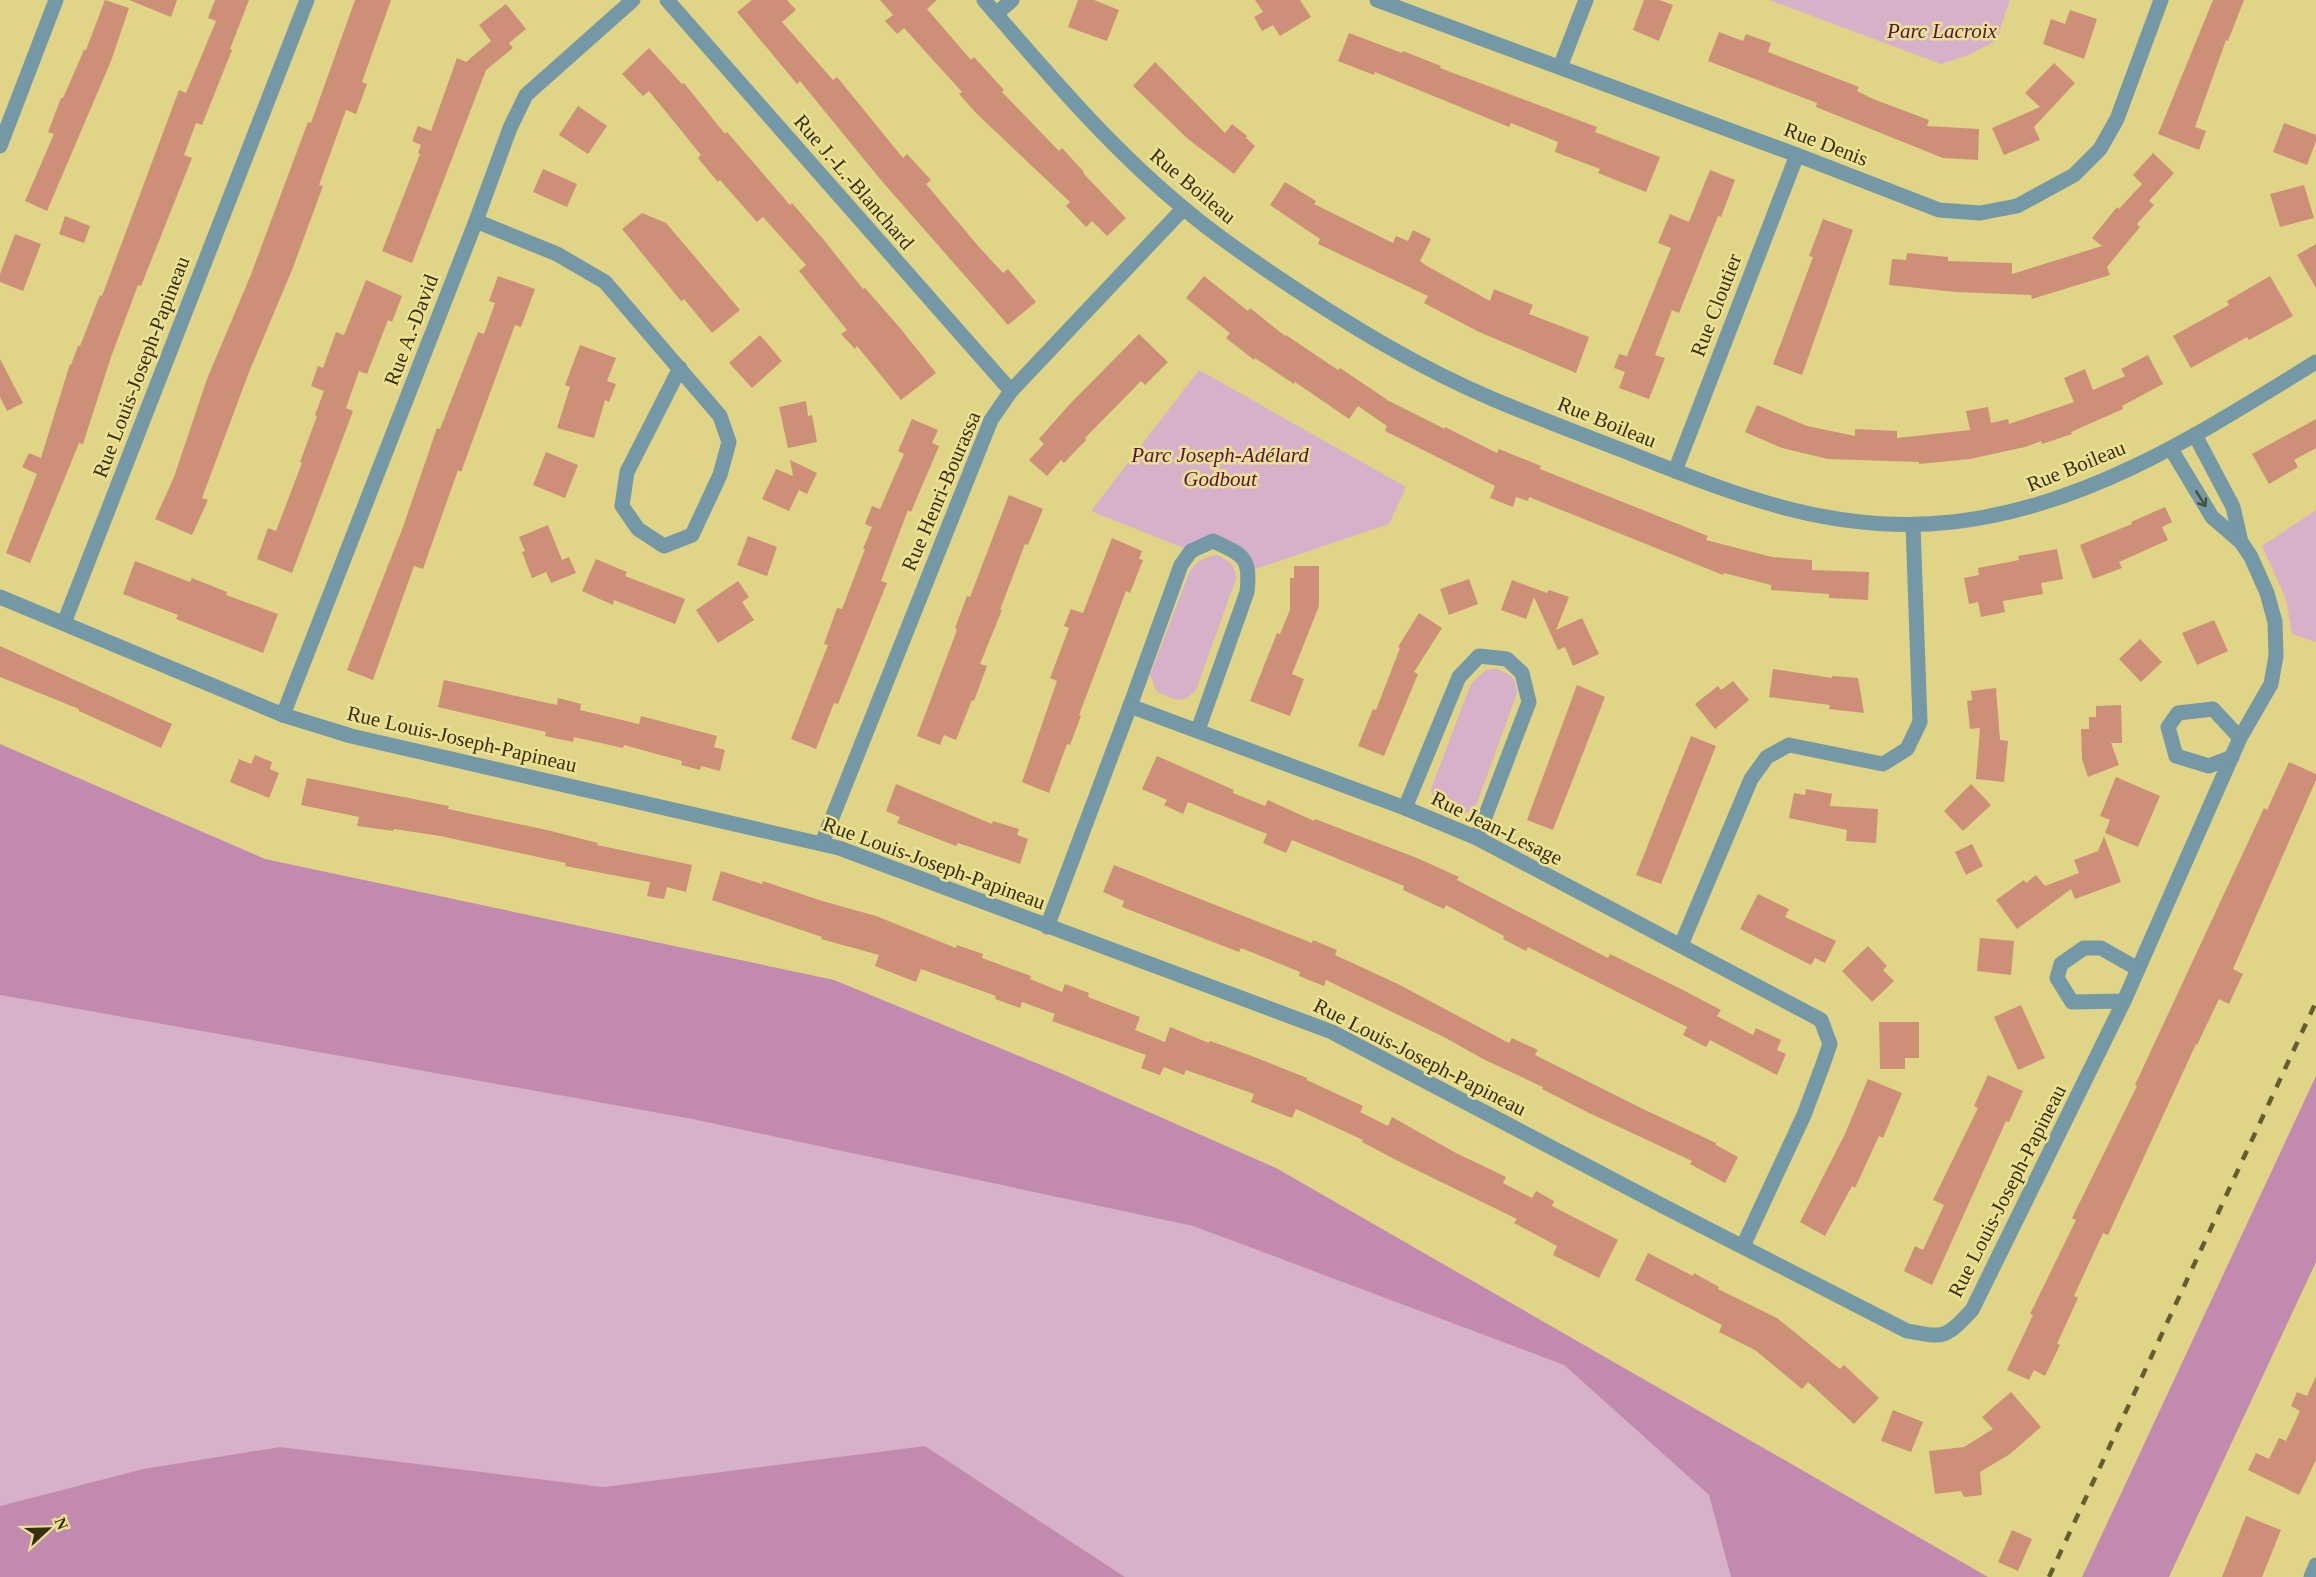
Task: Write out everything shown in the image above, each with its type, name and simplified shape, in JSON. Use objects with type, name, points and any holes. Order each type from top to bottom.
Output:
[{"type":"street","points":[[0,146],[56,0]]},
{"type":"street","name":"Rue Louis-Joseph-Papineau","points":[[307,0],[64,623],[283,715],[351,736],[822,843],[1332,1032],[1906,1331],[1937,1337],[1955,1328],[1972,1310],[2124,1001],[2240,738],[2271,684],[2276,656],[2275,622],[2267,593],[2251,557],[2241,542],[2212,517],[2170,449]]},
{"type":"street","name":"Rue A.-David","points":[[283,715],[476,222],[510,128],[526,96],[633,0]]},
{"type":"street","name":"Rue J.-L.-Blanchard","points":[[667,0],[1011,391]]},
{"type":"street","name":"Rue Boileau","points":[[984,0],[1090,121],[1183,209],[1221,238],[1335,316],[1399,354],[1493,399],[1675,471],[1796,512],[1854,522],[1913,525],[1952,522],[2040,506],[2096,485],[2170,449],[2316,362]]},
{"type":"street","points":[[996,14],[1012,0]]},
{"type":"street","name":"Rue Denis","points":[[1377,0],[1797,155],[1939,210],[1980,213],[2017,206],[2074,175],[2100,149],[2117,119],[2161,0]]},
{"type":"street","points":[[1560,67],[1586,0]]},
{"type":"street","name":"Rue Cloutier","points":[[1675,471],[1797,155]]},
{"type":"street","name":"Rue Henri-Bourassa","points":[[822,843],[991,420],[1011,391],[1183,209]]},
{"type":"street","points":[[476,222],[557,254],[605,282],[680,368],[720,416],[729,442],[720,475],[692,535],[664,546],[638,529],[622,506],[627,472],[680,368]]},
{"type":"street","name":"Rue Louis-Joseph-Papineau","points":[[2195,435],[2233,507],[2241,542]]},
{"type":"street","points":[[1681,945],[1751,779],[1767,757],[1789,745],[1882,764],[1907,749],[1920,722],[1913,525]]},
{"type":"street","points":[[1047,927],[1181,565],[1191,551],[1213,541],[1238,552],[1249,571],[1247,592],[1198,730]]},
{"type":"street","points":[[0,597],[64,623]]},
{"type":"street","points":[[1405,808],[1459,677],[1479,656],[1507,659],[1522,673],[1529,702],[1477,838]]},
{"type":"street","name":"Rue Jean-Lesage","points":[[1130,706],[1405,808],[1477,838],[1821,1020],[1830,1044],[1804,1115],[1743,1246]]},
{"type":"street","points":[[2232,757],[2209,766],[2176,756],[2168,727],[2178,713],[2213,709],[2240,738]]},
{"type":"street","points":[[2124,1001],[2072,1002],[2057,978],[2061,964],[2084,948],[2100,948],[2138,969]]},
{"type":"street","points":[[2311,1577],[2316,1565]]},
{"type":"green space","name":"Parc Lacroix","points":[[1769,0],[2010,0],[1996,41],[1968,55],[1941,64]]},
{"type":"green space","name":"Parc Joseph-Adélard Godbout","points":[[1199,370],[1406,487],[1389,524],[1249,571],[1213,541],[1191,551],[1091,511]]},
{"type":"green space","points":[[2316,510],[2316,642],[2292,634],[2286,599],[2262,546]]},
{"type":"green space","points":[[1217,555],[1231,564],[1236,579],[1196,690],[1182,700],[1173,699],[1157,692],[1150,675],[1190,571],[1202,560]]},
{"type":"green space","points":[[1497,669],[1512,677],[1517,693],[1477,803],[1466,813],[1456,814],[1437,803],[1431,789],[1471,684],[1486,670]]},
{"type":"green space","points":[[0,995],[692,1119],[1193,1226],[1564,1365],[1709,1495],[1731,1577],[1125,1577],[925,1446],[603,1487],[280,1447],[143,1469],[0,1506]]},
{"type":"shaded area","points":[[0,744],[265,859],[834,980],[1058,1072],[1276,1168],[1988,1577],[1731,1577],[1709,1495],[1564,1365],[1193,1226],[692,1119],[0,995]]},
{"type":"shaded area","points":[[2316,1076],[2316,1262],[2169,1577],[2082,1577]]},
{"type":"shaded area","points":[[925,1446],[1125,1577],[0,1577],[0,1506],[143,1469],[280,1447],[603,1487]]},
{"type":"building","points":[[105,0],[129,8],[111,61],[47,211],[25,201],[54,134],[48,132],[61,98],[86,50]]},
{"type":"building","points":[[129,0],[177,0],[171,17]]},
{"type":"building","points":[[215,0],[249,0],[202,125],[196,123],[184,155],[192,158],[141,286],[138,285],[111,357],[83,444],[79,443],[30,563],[6,553],[37,474],[22,467],[29,453],[41,458],[70,364],[80,346],[100,295],[102,296],[179,90],[186,93],[216,21],[208,18]]},
{"type":"building","points":[[355,0],[391,0],[362,82],[367,84],[356,114],[346,110],[319,185],[323,186],[292,270],[249,372],[202,498],[208,500],[192,535],[155,519],[174,477],[207,379],[250,277],[308,122],[311,123]]},
{"type":"building","points":[[752,0],[787,0],[796,10],[782,22],[833,80],[837,77],[903,158],[907,154],[931,180],[926,184],[979,247],[1003,273],[1008,269],[1036,302],[1008,325],[880,179],[800,81],[797,84],[737,12]]},
{"type":"building","points":[[880,0],[937,0],[927,9],[971,60],[974,57],[1004,90],[1002,92],[1059,151],[1062,148],[1126,218],[1107,236],[1092,221],[1086,227],[1066,206],[1070,202],[977,114],[959,94],[962,92],[904,28],[897,34],[885,21],[893,15]]},
{"type":"building","points":[[1078,0],[1094,0],[1119,10],[1107,41],[1068,27]]},
{"type":"building","points":[[1255,0],[1300,0],[1311,17],[1280,36],[1273,25],[1262,31],[1254,17],[1263,12]]},
{"type":"building","points":[[1644,0],[1659,0],[1673,5],[1659,41],[1633,30]]},
{"type":"building","points":[[2213,0],[2244,0],[2228,41],[2226,40],[2195,127],[2206,131],[2199,150],[2158,134]]},
{"type":"building","points":[[506,4],[526,29],[509,43],[513,48],[486,70],[412,263],[382,251],[420,154],[418,153],[421,145],[412,141],[418,126],[431,131],[457,58],[466,62],[491,41],[479,25]]},
{"type":"building","points":[[2070,10],[2097,19],[2084,59],[2043,44],[2051,19],[2065,24]]},
{"type":"building","points":[[1719,32],[1743,41],[1746,34],[1771,43],[1768,52],[1859,87],[1857,91],[1873,99],[1929,120],[1927,126],[1979,129],[1978,160],[1943,158],[1816,107],[1817,103],[1708,61]]},
{"type":"building","points":[[1349,33],[1402,53],[1403,51],[1441,66],[1440,68],[1597,127],[1595,132],[1660,157],[1646,192],[1598,173],[1600,169],[1555,152],[1558,142],[1511,123],[1509,127],[1375,72],[1374,75],[1338,61]]},
{"type":"building","points":[[649,48],[682,84],[684,83],[725,134],[727,132],[790,205],[792,203],[936,373],[901,400],[857,346],[855,349],[841,334],[847,330],[799,271],[806,265],[763,217],[757,222],[720,180],[718,182],[698,158],[701,155],[649,91],[643,96],[622,74]]},
{"type":"building","points":[[1155,62],[1225,133],[1232,124],[1255,146],[1234,174],[1188,139],[1133,86]]},
{"type":"building","points":[[2054,63],[2075,83],[2034,127],[2040,140],[2004,155],[1992,128],[2040,107],[2025,93]]},
{"type":"building","points":[[578,106],[607,126],[588,154],[559,135]]},
{"type":"building","points":[[2284,123],[2316,135],[2307,165],[2273,152]]},
{"type":"building","points":[[2153,153],[2174,173],[2149,201],[2154,205],[2137,224],[2140,227],[2107,267],[2110,275],[2032,299],[2031,295],[1956,292],[1889,285],[1892,259],[1906,260],[1907,253],[1948,257],[1948,261],[2012,263],[2012,274],[2102,246],[2092,238],[2117,207],[2119,209],[2142,184],[2133,175]]},
{"type":"building","points":[[543,169],[577,184],[567,207],[533,192]]},
{"type":"building","points":[[1710,170],[1735,180],[1679,313],[1672,310],[1655,355],[1665,358],[1649,399],[1619,388],[1625,372],[1614,368],[1619,354],[1627,356],[1671,248],[1658,243],[1670,214],[1689,222]]},
{"type":"building","points":[[1285,182],[1316,201],[1314,204],[1393,243],[1396,236],[1408,241],[1413,230],[1431,239],[1420,261],[1427,266],[1490,301],[1494,289],[1533,305],[1529,314],[1589,337],[1576,373],[1479,332],[1424,303],[1428,296],[1318,244],[1320,239],[1270,205]]},
{"type":"building","points":[[2304,185],[2314,218],[2280,227],[2270,194]]},
{"type":"building","points":[[642,213],[666,223],[740,310],[712,333],[684,299],[681,301],[622,229]]},
{"type":"building","points":[[65,216],[90,226],[84,243],[59,234]]},
{"type":"building","points":[[1823,219],[1853,230],[1802,375],[1773,364],[1813,257],[1809,256]]},
{"type":"building","points":[[15,234],[41,244],[23,291],[0,282],[0,274]]},
{"type":"building","points":[[2316,244],[2316,288],[2297,255]]},
{"type":"building","points":[[498,276],[535,289],[521,327],[515,325],[461,472],[458,470],[423,569],[414,566],[373,680],[347,670],[403,527],[437,428],[440,429],[478,332],[484,334],[495,303],[489,301]]},
{"type":"building","points":[[1204,276],[1248,311],[1250,308],[1285,336],[1338,370],[1340,368],[1389,401],[1445,429],[1445,427],[1497,453],[1499,449],[1541,466],[1540,469],[1708,536],[1706,540],[1772,557],[1812,560],[1812,570],[1869,572],[1868,600],[1829,598],[1829,594],[1771,590],[1771,585],[1724,573],[1723,575],[1529,497],[1528,501],[1516,497],[1513,507],[1490,498],[1495,486],[1385,431],[1387,426],[1358,406],[1349,419],[1295,382],[1294,384],[1255,358],[1254,360],[1226,338],[1230,333],[1186,298]]},
{"type":"building","points":[[2270,276],[2293,316],[2249,340],[2247,337],[2191,368],[2173,336],[2229,305],[2227,301]]},
{"type":"building","points":[[366,280],[402,296],[392,322],[388,320],[367,374],[359,371],[346,408],[353,411],[292,573],[257,559],[268,528],[276,531],[317,416],[315,415],[324,391],[311,386],[318,366],[323,368],[336,332],[344,335]]},
{"type":"building","points":[[1139,334],[1168,362],[1145,385],[1141,381],[1085,438],[1086,440],[1064,463],[1061,460],[1047,476],[1029,460],[1044,444],[1039,439]]},
{"type":"building","points":[[760,335],[782,361],[752,388],[729,363]]},
{"type":"building","points":[[580,345],[616,358],[607,381],[616,384],[609,402],[605,400],[594,438],[557,428],[570,387],[565,385]]},
{"type":"building","points":[[2148,355],[2163,384],[2122,406],[2123,409],[2071,432],[2072,434],[2042,444],[2041,441],[2025,447],[1970,459],[1919,464],[1919,462],[1828,459],[1782,448],[1745,432],[1757,405],[1807,426],[1855,436],[1855,429],[1897,431],[1897,438],[1970,430],[1966,411],[1988,407],[1991,423],[2008,419],[2009,424],[2074,402],[2064,378],[2085,369],[2093,390],[2125,376],[2121,369]]},
{"type":"building","points":[[0,359],[23,403],[7,411],[0,397]]},
{"type":"building","points":[[806,401],[808,416],[812,415],[817,442],[788,448],[779,407]]},
{"type":"building","points":[[912,419],[938,430],[932,443],[939,446],[911,512],[908,510],[881,581],[887,583],[838,704],[834,703],[816,749],[791,739],[828,645],[824,644],[837,608],[842,609],[865,549],[863,549],[872,527],[865,524],[872,506],[880,509],[904,454],[898,451]]},
{"type":"building","points":[[2316,419],[2316,448],[2294,460],[2298,467],[2269,484],[2252,454]]},
{"type":"building","points":[[546,452],[578,465],[565,498],[533,485]]},
{"type":"building","points":[[790,460],[817,473],[807,494],[799,490],[789,511],[762,499],[776,469],[793,476]]},
{"type":"building","points":[[1009,495],[1043,509],[1028,545],[1025,544],[980,664],[987,666],[974,701],[972,700],[956,740],[944,735],[940,745],[917,736],[957,630],[955,628],[967,596],[970,597]]},
{"type":"building","points":[[2165,507],[2172,522],[2162,527],[2168,540],[2119,562],[2122,568],[2093,579],[2080,545],[2132,524],[2131,522]]},
{"type":"building","points":[[548,525],[562,560],[569,557],[576,573],[551,583],[546,572],[532,578],[519,537]]},
{"type":"building","points":[[748,536],[777,547],[767,576],[737,565]]},
{"type":"building","points":[[1112,538],[1142,551],[1139,559],[1143,560],[1130,593],[1126,591],[1070,745],[1067,744],[1049,793],[1022,782],[1057,681],[1050,678],[1069,628],[1064,626],[1071,609],[1083,613]]},
{"type":"building","points":[[2057,549],[2063,579],[2041,583],[2043,594],[2003,601],[2005,612],[1981,617],[1978,602],[1969,604],[1964,578],[1979,575],[1978,568],[2019,560],[2018,556]]},
{"type":"building","points":[[596,559],[627,572],[625,576],[685,599],[675,624],[614,600],[613,605],[582,591]]},
{"type":"building","points":[[135,561],[190,582],[192,578],[227,592],[226,595],[278,614],[263,653],[176,619],[178,615],[123,594]]},
{"type":"building","points":[[1294,566],[1319,566],[1319,606],[1292,674],[1304,679],[1290,716],[1250,701],[1277,633],[1280,634],[1290,610],[1290,578],[1294,578]]},
{"type":"building","points":[[1469,579],[1478,604],[1449,615],[1440,589]]},
{"type":"building","points":[[1512,580],[1547,593],[1549,590],[1569,597],[1556,630],[1582,618],[1599,654],[1573,666],[1565,647],[1558,650],[1534,597],[1526,619],[1501,610]]},
{"type":"building","points":[[738,581],[749,597],[742,602],[754,620],[718,643],[696,610]]},
{"type":"building","points":[[1419,613],[1442,628],[1414,672],[1418,674],[1384,756],[1358,746],[1373,709],[1376,710],[1400,648],[1398,647]]},
{"type":"building","points":[[2214,620],[2228,651],[2197,665],[2182,633]]},
{"type":"building","points":[[2140,639],[2162,662],[2141,682],[2119,659]]},
{"type":"building","points":[[0,646],[172,724],[161,748],[79,711],[79,709],[0,677]]},
{"type":"building","points":[[1773,669],[1832,678],[1832,676],[1858,678],[1864,713],[1829,709],[1830,705],[1769,697]]},
{"type":"building","points":[[444,680],[557,705],[558,698],[581,704],[580,710],[639,724],[641,716],[717,736],[714,747],[725,750],[720,771],[701,766],[700,770],[681,765],[682,761],[624,745],[623,748],[574,737],[573,742],[545,736],[546,732],[438,707]]},
{"type":"building","points":[[1733,681],[1749,700],[1715,729],[1695,704],[1718,686],[1721,690]]},
{"type":"building","points":[[1577,685],[1605,697],[1553,830],[1527,820]]},
{"type":"building","points":[[1996,688],[2000,740],[2008,741],[2004,782],[1976,779],[1980,728],[1970,729],[1967,701],[1972,700],[1971,691]]},
{"type":"building","points":[[2121,705],[2122,743],[2111,743],[2119,765],[2088,777],[2082,759],[2081,729],[2089,729],[2089,717],[2096,717],[2096,706]]},
{"type":"building","points":[[1691,736],[1716,746],[1661,884],[1636,875]]},
{"type":"building","points":[[255,755],[272,762],[270,769],[279,773],[269,798],[230,782],[239,759],[251,764]]},
{"type":"building","points":[[1157,756],[1265,806],[1268,800],[1314,821],[1315,819],[1417,858],[1459,877],[1457,880],[1608,958],[1610,954],[1721,1010],[1717,1016],[1753,1035],[1756,1028],[1781,1040],[1777,1050],[1786,1054],[1777,1075],[1710,1040],[1706,1047],[1683,1035],[1687,1027],[1528,947],[1526,951],[1503,939],[1504,936],[1446,905],[1444,909],[1403,890],[1404,886],[1292,840],[1286,853],[1263,843],[1267,834],[1188,802],[1183,814],[1164,805],[1167,800],[1142,789]]},
{"type":"building","points":[[2289,762],[2316,774],[2316,780],[2233,969],[2243,974],[2229,1004],[2219,999],[2196,1044],[2108,1235],[2103,1233],[2074,1296],[2078,1298],[2045,1376],[2034,1370],[2029,1380],[2007,1370],[2033,1315],[2030,1314],[2076,1220],[2072,1218],[2137,1086],[2135,1085],[2264,808],[2267,810]]},
{"type":"building","points":[[2116,777],[2160,796],[2138,847],[2105,833],[2110,820],[2100,816]]},
{"type":"building","points":[[307,778],[449,806],[448,809],[692,865],[686,892],[667,887],[664,899],[647,896],[650,882],[565,866],[566,863],[440,836],[357,826],[359,817],[301,805]]},
{"type":"building","points":[[896,784],[992,824],[993,821],[1019,829],[1017,835],[1028,839],[1020,864],[958,843],[956,846],[897,823],[900,817],[886,811]]},
{"type":"building","points":[[1971,784],[1991,805],[1963,831],[1944,811]]},
{"type":"building","points":[[1806,789],[1832,794],[1830,806],[1878,809],[1876,843],[1846,841],[1847,830],[1789,818],[1794,793],[1805,795]]},
{"type":"building","points":[[2104,836],[2121,882],[2075,899],[2071,889],[2017,929],[1996,900],[2024,880],[2026,883],[2036,875],[2045,886],[2079,873],[2074,860],[2098,851]]},
{"type":"building","points":[[1972,844],[1983,866],[1966,875],[1955,852]]},
{"type":"building","points":[[1114,865],[1312,943],[1313,940],[1337,950],[1335,955],[1398,984],[1509,1043],[1512,1038],[1538,1050],[1535,1055],[1716,1143],[1738,1157],[1725,1183],[1690,1164],[1692,1161],[1587,1112],[1542,1089],[1543,1087],[1326,980],[1324,986],[1299,976],[1300,972],[1241,948],[1239,952],[1122,907],[1124,901],[1103,892]]},
{"type":"building","points":[[721,871],[762,884],[763,881],[876,916],[956,948],[957,945],[983,954],[982,958],[1031,976],[1030,979],[1062,992],[1065,984],[1089,993],[1088,997],[1140,1017],[1135,1030],[1165,1042],[1170,1027],[1307,1078],[1363,1106],[1360,1112],[1388,1126],[1392,1117],[1456,1153],[1506,1177],[1503,1183],[1532,1198],[1536,1191],[1554,1201],[1552,1206],[1618,1240],[1599,1278],[1553,1255],[1557,1246],[1514,1223],[1517,1219],[1400,1162],[1362,1142],[1363,1140],[1296,1109],[1292,1118],[1251,1102],[1254,1094],[1186,1070],[1184,1075],[1164,1067],[1160,1075],[1141,1068],[1146,1055],[1052,1021],[1055,1014],[1022,1002],[1020,1008],[995,999],[996,996],[921,969],[916,982],[875,966],[879,955],[821,939],[822,937],[712,900]]},
{"type":"building","points":[[1758,894],[1789,909],[1785,917],[1836,941],[1825,963],[1815,958],[1811,965],[1740,929]]},
{"type":"building","points":[[1980,938],[2014,941],[2011,975],[1977,971]]},
{"type":"building","points":[[1868,946],[1887,966],[1883,970],[1894,981],[1872,1002],[1842,971]]},
{"type":"building","points":[[2021,1005],[2045,1058],[2018,1070],[1994,1017]]},
{"type":"building","points":[[1879,1022],[1919,1022],[1919,1058],[1905,1058],[1905,1069],[1880,1069]]},
{"type":"building","points":[[1988,1075],[2023,1091],[2009,1122],[2006,1121],[1932,1285],[1904,1271],[1915,1246],[1923,1250],[1944,1205],[1933,1200],[1978,1108],[1974,1106]]},
{"type":"building","points":[[1868,1079],[1902,1093],[1883,1138],[1879,1136],[1855,1188],[1852,1186],[1825,1236],[1800,1222],[1845,1134]]},
{"type":"building","points":[[1648,1253],[1693,1276],[1694,1273],[1719,1287],[1718,1289],[1777,1318],[1840,1369],[1844,1365],[1879,1398],[1854,1424],[1808,1382],[1802,1389],[1755,1350],[1719,1332],[1722,1325],[1635,1280]]},
{"type":"building","points":[[2316,1376],[2316,1460],[2299,1495],[2248,1470],[2256,1453],[2269,1459],[2279,1438],[2286,1441],[2300,1411],[2291,1406],[2297,1392],[2307,1396]]},
{"type":"building","points":[[2011,1392],[2041,1427],[2010,1454],[1980,1472],[1982,1495],[1964,1497],[1961,1491],[1935,1494],[1929,1451],[1964,1447],[1993,1429],[1982,1417]]},
{"type":"building","points":[[1893,1410],[1923,1422],[1911,1452],[1881,1441]]},
{"type":"building","points":[[2246,1516],[2281,1530],[2262,1577],[2222,1577]]},
{"type":"building","points":[[2012,1530],[2032,1539],[2018,1571],[1998,1562]]},
{"type":"railway","points":[[2049,1577],[2316,1002]]}]
